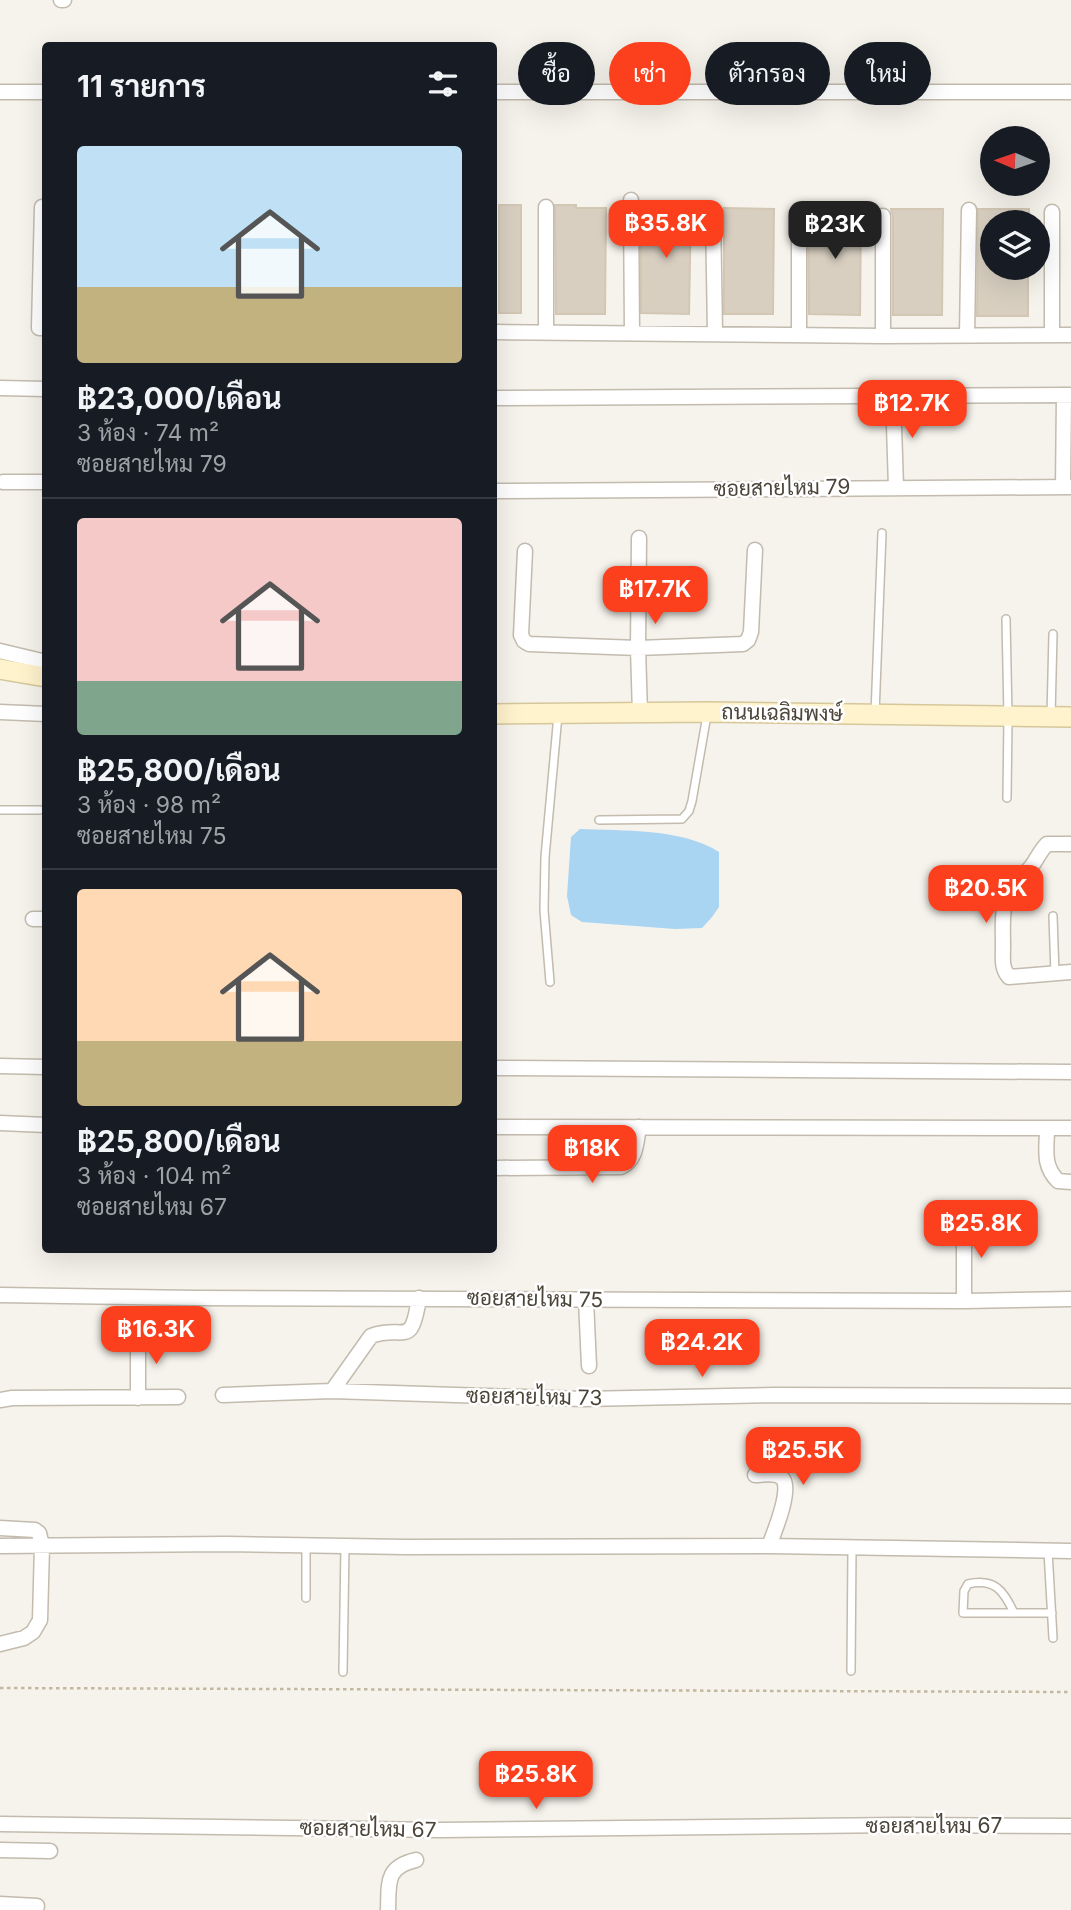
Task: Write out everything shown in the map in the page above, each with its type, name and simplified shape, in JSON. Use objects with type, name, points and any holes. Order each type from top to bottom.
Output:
[{"type":"main road","points":[[1,663],[42,676]]},
{"type":"main road","name":"ถนนเฉลิมพงษ์","points":[[497,714],[707,712],[1061,717]]},
{"type":"street","points":[[0,92],[42,92]]},
{"type":"street","points":[[497,92],[1071,92]]},
{"type":"street","points":[[631,200],[632,333]]},
{"type":"street","points":[[42,207],[39,328],[42,328]]},
{"type":"street","points":[[546,207],[546,332]]},
{"type":"street","points":[[799,210],[799,335]]},
{"type":"street","points":[[967,336],[969,210]]},
{"type":"street","points":[[1052,212],[1052,335]]},
{"type":"street","points":[[713,213],[715,333]]},
{"type":"street","points":[[883,216],[883,336]]},
{"type":"street","points":[[497,332],[1071,335]]},
{"type":"street","points":[[0,388],[42,389]]},
{"type":"street","points":[[893,395],[896,487]]},
{"type":"street","points":[[497,398],[1067,395],[1067,486]]},
{"type":"street","points":[[3,482],[42,482]]},
{"type":"street","name":"ซอยสายไหม 79","points":[[497,491],[1067,486]]},
{"type":"street","points":[[639,538],[640,714]]},
{"type":"street","points":[[525,551],[521,635],[524,641],[529,644],[638,648],[743,644],[748,640],[751,632],[755,550]]},
{"type":"street","points":[[1,663],[42,662]]},
{"type":"street","points":[[0,712],[42,714]]},
{"type":"street","points":[[1071,844],[1046,845],[1020,878],[1004,905],[1003,970],[1009,977],[1071,972]]},
{"type":"street","points":[[0,1066],[42,1067]]},
{"type":"street","points":[[497,1068],[1071,1072]]},
{"type":"street","points":[[0,1123],[42,1125]]},
{"type":"street","points":[[497,1127],[1071,1128]]},
{"type":"street","points":[[497,1168],[621,1167],[634,1156],[639,1128]]},
{"type":"street","points":[[1047,1128],[1046,1163],[1050,1173],[1058,1181],[1071,1182]]},
{"type":"street","points":[[964,1219],[964,1301]]},
{"type":"street","name":"ซอยสายไหม 75","points":[[0,1295],[586,1300],[964,1301],[1071,1298]]},
{"type":"street","points":[[332,1391],[371,1336],[378,1333],[403,1333],[411,1329],[416,1320],[419,1298]]},
{"type":"street","points":[[586,1300],[589,1366]]},
{"type":"street","points":[[138,1335],[138,1398]]},
{"type":"street","name":"ซอยสายไหม 73","points":[[223,1395],[332,1391],[583,1399],[774,1395],[1071,1396]]},
{"type":"street","points":[[4,1395],[178,1397]]},
{"type":"street","points":[[755,1475],[775,1474],[782,1477],[786,1485],[786,1495],[769,1546]]},
{"type":"street","points":[[0,1528],[35,1530],[39,1534],[41,1546],[40,1620],[33,1632],[24,1638],[0,1644]]},
{"type":"street","points":[[0,1546],[769,1546],[1071,1551]]},
{"type":"street","name":"ซอยสายไหม 67","points":[[0,1824],[441,1830],[887,1825],[1071,1826]]},
{"type":"street","points":[[0,1850],[50,1851]]},
{"type":"street","points":[[388,1910],[391,1873],[401,1863],[416,1860]]},
{"type":"street","points":[[0,1904],[37,1906]]},
{"type":"lane","points":[[874,715],[882,533]]},
{"type":"lane","points":[[1006,619],[1007,798]]},
{"type":"lane","points":[[1053,634],[1061,717]]},
{"type":"lane","points":[[599,820],[682,819],[689,811],[692,801],[707,712]]},
{"type":"lane","points":[[550,982],[544,910],[545,857],[558,714]]},
{"type":"lane","points":[[0,810],[40,810]]},
{"type":"lane","points":[[1053,916],[1055,974]]},
{"type":"lane","points":[[306,1546],[306,1598]]},
{"type":"lane","points":[[343,1672],[345,1546]]},
{"type":"lane","points":[[851,1671],[852,1547]]},
{"type":"lane","points":[[1048,1551],[1053,1638]]},
{"type":"lane","points":[[1014,1613],[1006,1595],[994,1585],[979,1582],[968,1584],[964,1591],[963,1613],[1014,1613],[1052,1613]]},
{"type":"path","points":[[0,1688],[1071,1692]]},
{"type":"water","points":[[580,829],[670,835],[704,844],[719,852],[719,907],[702,928],[675,929],[582,922],[571,915],[567,896],[571,837]]},
{"type":"building","points":[[499,205],[521,205],[521,313],[499,313]]},
{"type":"building","points":[[555,205],[606,208],[605,314],[556,314]]},
{"type":"building","points":[[641,208],[691,208],[689,314],[641,313]]},
{"type":"building","points":[[724,208],[774,209],[773,314],[724,314]]},
{"type":"building","points":[[808,208],[861,209],[860,315],[809,314]]},
{"type":"building","points":[[891,209],[943,209],[942,315],[893,315]]},
{"type":"building","points":[[978,209],[1029,209],[980,210],[980,280],[1028,280],[1028,316],[977,316]]}]
